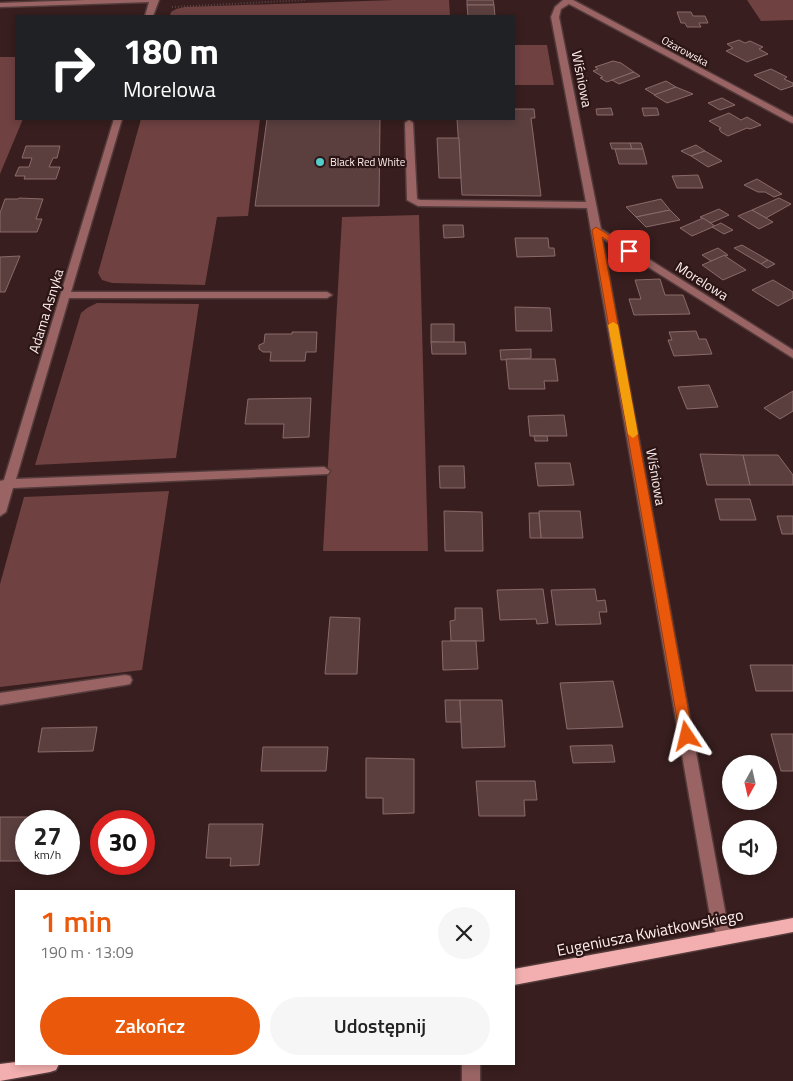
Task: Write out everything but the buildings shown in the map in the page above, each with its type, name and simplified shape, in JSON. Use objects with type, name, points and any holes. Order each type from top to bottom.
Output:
[{"type":"main road","name":"Eugeniusza Kwiatkowskiego","points":[[515,977],[793,924]]},
{"type":"main road","points":[[0,1073],[44,1065]]},
{"type":"street","points":[[0,5],[154,0],[149,15]]},
{"type":"street","name":"Ożarowska","points":[[568,0],[793,120]]},
{"type":"street","name":"Wiśniowa","points":[[568,0],[558,5],[555,10],[555,16],[592,205],[718,916],[725,937]]},
{"type":"street","name":"Adama Asnyka","points":[[0,512],[4,484],[65,295],[118,120]]},
{"type":"street","points":[[409,123],[412,200],[418,203],[592,205]]},
{"type":"street","name":"Morelowa","points":[[596,230],[793,355]]},
{"type":"street","points":[[65,295],[327,295]]},
{"type":"street","points":[[4,484],[324,471]]},
{"type":"street","points":[[0,700],[125,680]]},
{"type":"street","points":[[471,1065],[471,1081]]},
{"type":"path","points":[[167,9],[181,5],[305,0]]},
{"type":"shaded area","points":[[449,0],[450,15],[170,15],[171,12],[176,9],[185,7]]},
{"type":"shaded area","points":[[747,0],[793,0],[793,20],[761,21]]},
{"type":"shaded area","points":[[515,45],[547,45],[554,85],[515,85]]},
{"type":"shaded area","points":[[0,57],[15,57],[15,120],[23,120],[0,174]]},
{"type":"shaded area","points":[[141,120],[260,120],[248,216],[217,217],[205,285],[112,283],[102,280],[98,273]]},
{"type":"shaded area","points":[[419,215],[428,551],[323,551],[342,217]]},
{"type":"shaded area","points":[[97,303],[199,304],[176,458],[35,465],[81,313]]},
{"type":"shaded area","points":[[169,491],[142,670],[0,687],[0,584],[24,497]]},
{"type":"slow traffic","points":[[613,325],[633,434]]},
{"type":"place","name":"Black Red White","points":[[320,162]]},
{"type":"route","points":[[629,251],[596,230],[687,736]]}]
